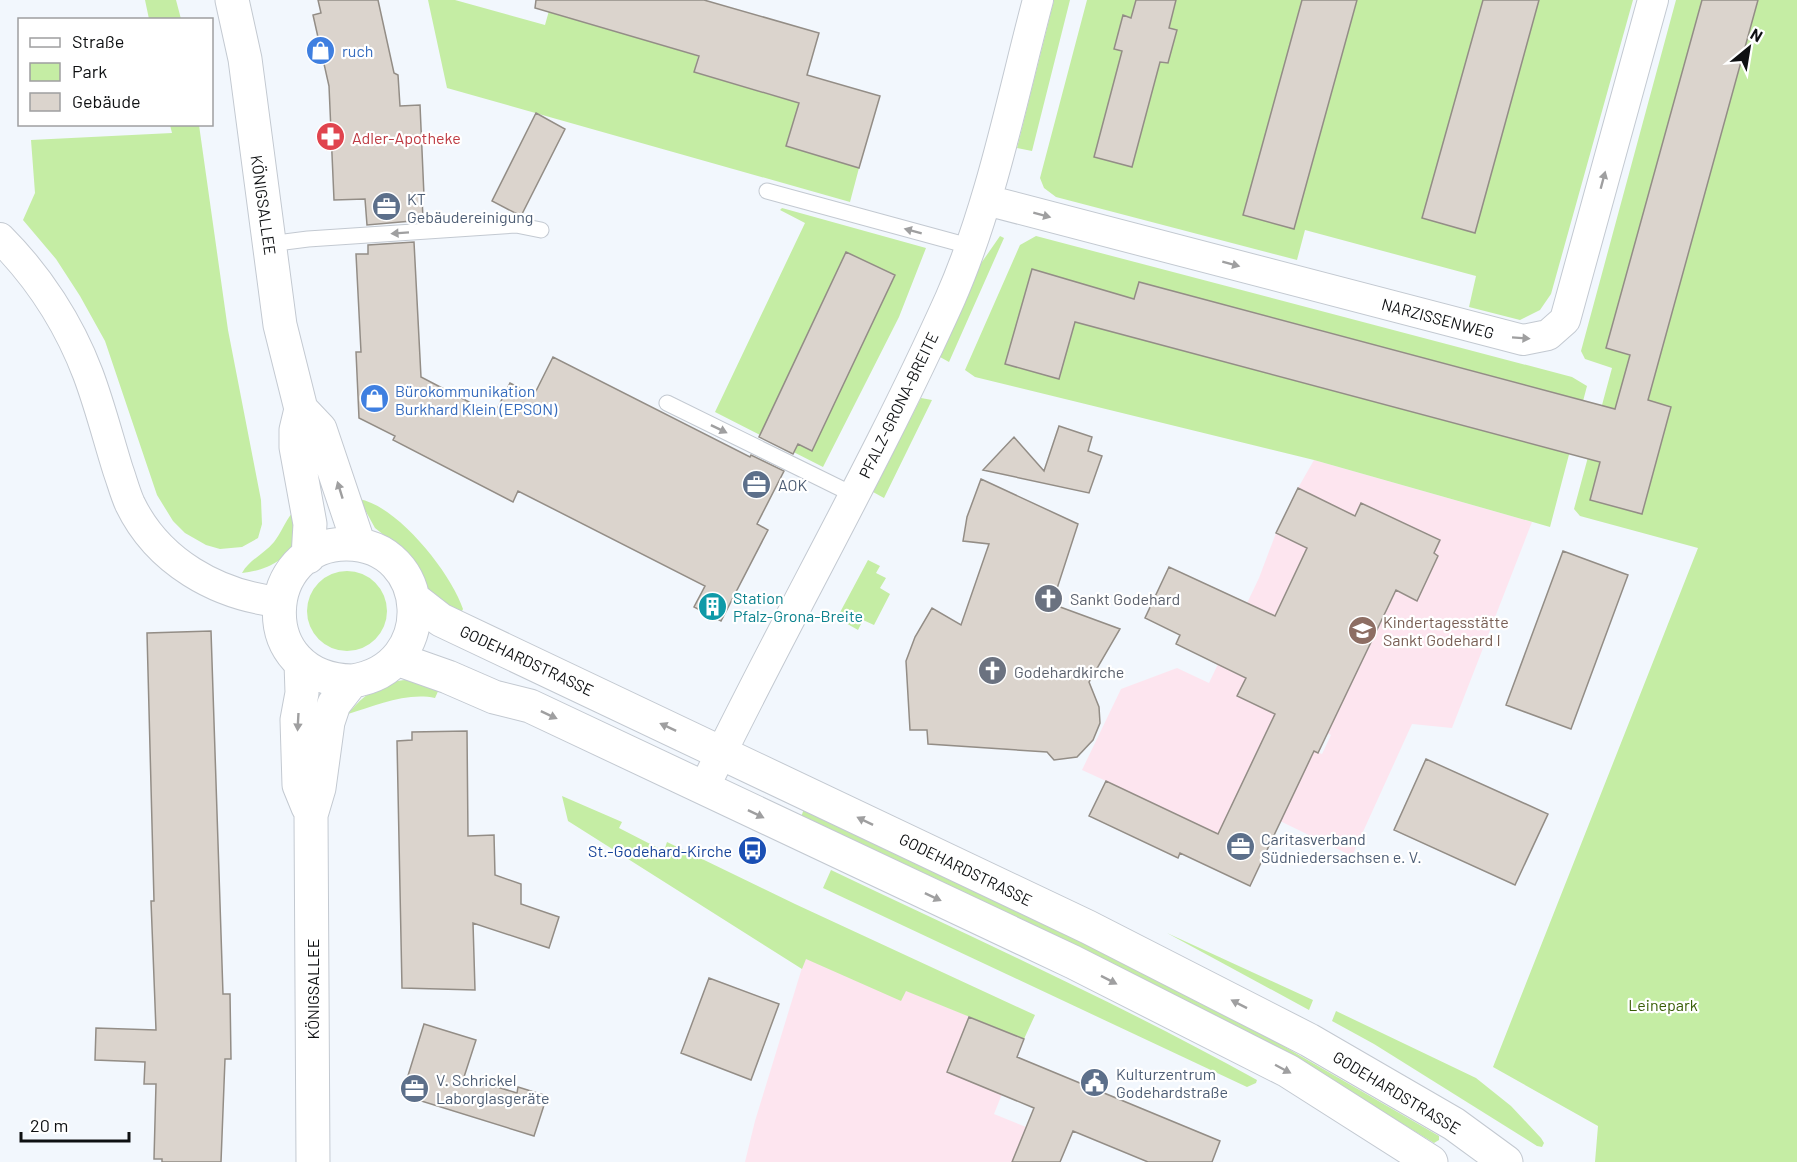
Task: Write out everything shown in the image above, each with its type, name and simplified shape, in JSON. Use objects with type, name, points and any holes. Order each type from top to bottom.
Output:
[{"type":"street","name":"KÖNIGSALLEE","points":[[232,0],[245,59],[280,325],[301,409],[296,430],[296,447],[310,524],[308,557]]},
{"type":"street","name":"PFALZ-GRONA-BREITE","points":[[704,788],[854,495],[950,298],[986,200],[1038,0]]},
{"type":"street","name":"NARZISSENWEG","points":[[986,200],[1523,340],[1548,335],[1564,320],[1653,0]]},
{"type":"street","points":[[0,238],[15,252],[44,290],[74,345],[87,372],[129,502],[146,531],[176,562],[211,583],[255,599],[279,602]]},
{"type":"street","name":"KÖNIGSALLEE","points":[[301,409],[320,429],[359,546]]},
{"type":"street","points":[[346,544],[359,546],[379,552],[404,574],[414,599],[414,625],[405,649],[397,659],[377,674],[352,681],[325,677],[312,672],[292,653],[280,629],[279,602],[289,576],[308,557],[332,546],[346,544]]},
{"type":"street","name":"GODEHARDSTRASSE","points":[[414,599],[441,620],[1088,927],[1309,1040],[1454,1124],[1506,1162]]},
{"type":"street","points":[[397,659],[448,677],[494,697],[530,706],[1073,962],[1288,1071],[1431,1162]]},
{"type":"street","name":"KÖNIGSALLEE","points":[[301,663],[302,693],[297,720],[299,785],[311,815]]},
{"type":"street","name":"KÖNIGSALLEE","points":[[313,1162],[311,815],[319,788],[328,722],[334,704],[352,681]]},
{"type":"lane","points":[[767,191],[969,246]]},
{"type":"lane","points":[[270,244],[308,239],[516,225],[541,230]]},
{"type":"lane","points":[[667,403],[854,495]]},
{"type":"shaded area","name":"Kindertagesstätte Sankt Godehard I","points":[[1314,460],[1532,522],[1452,728],[1412,724],[1352,856],[1280,821],[1314,751],[1322,754],[1331,735],[1284,696],[1204,864],[1181,853],[1178,858],[1089,816],[1106,781],[1082,770],[1121,689],[1177,668],[1209,683],[1259,578],[1276,533]]},
{"type":"shaded area","points":[[805,958],[901,1000],[905,990],[1024,1039],[994,1114],[1026,1127],[1012,1162],[745,1162],[755,1121]]},
{"type":"green space","points":[[145,0],[176,0],[181,18],[149,18]]},
{"type":"green space","points":[[428,0],[455,0],[545,25],[552,0],[598,26],[698,56],[694,72],[799,103],[786,146],[859,168],[850,202],[447,88]]},
{"type":"green space","points":[[1054,0],[1070,0],[1032,151],[1017,148]]},
{"type":"green space","points":[[1087,0],[1633,0],[1551,294],[1540,310],[1520,320],[1469,307],[1476,276],[1305,230],[1297,260],[1056,197],[1044,188],[1040,178]]},
{"type":"green space","name":"Leinepark","points":[[1676,0],[1797,0],[1797,1162],[1595,1162],[1598,1126],[1493,1067],[1698,548],[1580,516],[1574,509],[1612,368],[1585,359],[1581,351]]},
{"type":"green space","points":[[170,126],[199,126],[228,330],[261,500],[262,524],[258,538],[242,547],[220,549],[206,545],[185,533],[173,521],[157,495],[105,341],[56,259],[23,220],[35,193],[31,140],[172,133]]},
{"type":"green space","points":[[782,208],[926,248],[899,317],[823,467],[715,412],[805,223],[780,210]]},
{"type":"green space","points":[[1000,236],[1004,238],[949,362],[940,357],[975,272]]},
{"type":"green space","points":[[1036,236],[1572,377],[1587,386],[1550,527],[1314,460],[975,377],[965,370],[1020,245]]},
{"type":"green space","points":[[921,398],[932,400],[884,498],[873,492]]},
{"type":"green space","points":[[359,499],[374,504],[390,514],[421,543],[457,594],[463,609],[460,615],[428,590],[409,555],[375,528]]},
{"type":"green space","points":[[292,513],[295,537],[288,552],[267,567],[242,573],[274,542]]},
{"type":"green space","points":[[868,560],[880,566],[876,573],[886,578],[880,588],[890,594],[874,625],[863,620],[858,630],[837,618]]},
{"type":"green space","points":[[347,571],[362,574],[375,583],[384,596],[387,611],[384,626],[375,639],[362,648],[347,651],[332,648],[319,639],[310,626],[307,611],[310,596],[319,583],[332,574]]},
{"type":"green space","points":[[407,680],[440,687],[435,698],[402,698],[348,714],[374,690],[389,683]]},
{"type":"green space","points":[[562,796],[622,822],[619,828],[658,848],[665,848],[667,842],[1035,1015],[1024,1039],[906,991],[901,1001],[806,959],[802,969],[568,821]]},
{"type":"green space","points":[[804,809],[1079,941],[1273,1040],[1439,1136],[1439,1140],[1434,1143],[1347,1090],[801,817]]},
{"type":"green space","points":[[831,870],[1099,998],[1257,1080],[1256,1083],[1247,1087],[823,888]]},
{"type":"green space","points":[[1167,933],[1313,1000],[1309,1010]]},
{"type":"green space","points":[[1336,1011],[1476,1078],[1511,1106],[1541,1138],[1544,1143],[1542,1147],[1374,1044],[1332,1021]]},
{"type":"building","points":[[318,0],[378,0],[394,73],[398,75],[400,106],[420,105],[423,220],[367,225],[365,199],[334,200],[329,86],[313,15],[321,13]]},
{"type":"building","points":[[536,0],[704,0],[819,33],[807,75],[880,96],[859,168],[786,146],[799,103],[694,72],[699,56],[535,8]]},
{"type":"building","points":[[1136,0],[1176,0],[1169,28],[1177,30],[1168,63],[1160,62],[1132,167],[1094,157],[1122,51],[1114,49],[1123,15],[1131,18]]},
{"type":"building","points":[[1302,0],[1357,0],[1294,229],[1243,215]]},
{"type":"building","points":[[1483,0],[1539,0],[1475,233],[1422,218]]},
{"type":"building","points":[[1702,0],[1758,0],[1648,400],[1671,407],[1642,514],[1590,500],[1600,462],[1075,322],[1059,379],[1005,364],[1032,269],[1134,299],[1139,282],[1615,409],[1630,355],[1606,348]]},
{"type":"building","points":[[536,113],[565,129],[521,216],[492,201]]},
{"type":"building","points":[[414,242],[421,377],[494,415],[510,383],[534,395],[553,357],[750,457],[751,455],[784,471],[757,524],[768,530],[721,621],[694,607],[705,586],[518,491],[513,502],[393,440],[395,436],[359,418],[356,352],[361,352],[356,254],[368,254],[368,245]]},
{"type":"building","points":[[846,252],[895,275],[812,451],[798,444],[793,454],[759,437]]},
{"type":"building","points":[[1059,426],[1092,437],[1088,451],[1102,456],[1089,493],[983,470],[1014,437],[1044,471]]},
{"type":"building","name":"Godehardkirche","points":[[981,479],[1078,524],[1052,604],[1120,629],[1089,682],[1099,707],[1100,723],[1093,740],[1077,757],[1054,760],[1047,752],[928,744],[927,730],[910,730],[906,661],[915,637],[932,608],[961,625],[989,544],[963,541],[967,517]]},
{"type":"building","points":[[1298,488],[1355,516],[1361,503],[1440,540],[1434,553],[1438,556],[1417,601],[1396,590],[1318,753],[1314,751],[1250,886],[1180,853],[1178,858],[1089,816],[1106,781],[1218,834],[1275,714],[1237,696],[1246,678],[1176,644],[1180,635],[1145,618],[1169,567],[1275,616],[1307,548],[1276,533]]},
{"type":"building","points":[[1563,551],[1628,575],[1571,729],[1506,705]]},
{"type":"building","points":[[211,631],[223,994],[230,994],[231,1059],[225,1059],[221,1162],[162,1162],[162,1159],[154,1159],[156,1084],[144,1084],[145,1062],[95,1060],[96,1028],[156,1030],[151,901],[154,901],[147,633]]},
{"type":"building","points":[[467,731],[468,836],[494,835],[495,875],[521,884],[521,904],[559,917],[549,948],[473,923],[475,990],[402,988],[397,741],[412,740],[412,732]]},
{"type":"building","points":[[1426,759],[1548,814],[1515,885],[1394,830]]},
{"type":"building","points":[[709,978],[779,1004],[751,1080],[681,1053]]},
{"type":"building","points":[[969,1017],[1024,1039],[1017,1057],[1220,1141],[1212,1162],[1148,1162],[1073,1131],[1060,1162],[1012,1162],[1034,1108],[947,1072]]},
{"type":"building","points":[[424,1024],[476,1040],[464,1077],[517,1093],[518,1087],[547,1096],[534,1136],[402,1095]]},
{"type":"place","name":"ruch","points":[[321,50]]},
{"type":"place","name":"Adler-Apotheke","points":[[331,137]]},
{"type":"place","name":"KT Gebäudereinigung","points":[[386,207]]},
{"type":"place","name":"Bürokommunikation Burkhard Klein (EPSON)","points":[[374,399]]},
{"type":"place","name":"AOK","points":[[757,484]]},
{"type":"place","name":"Sankt Godehard","points":[[1049,598]]},
{"type":"place","name":"Station Pfalz-Grona-Breite","points":[[712,606]]},
{"type":"place","name":"Kindertagesstätte Sankt Godehard I","points":[[1362,630]]},
{"type":"place","name":"Godehardkirche","points":[[993,671]]},
{"type":"place","name":"Caritasverband Südniedersachsen e. V.","points":[[1240,847]]},
{"type":"place","name":"St.-Godehard-Kirche","points":[[753,850]]},
{"type":"place","name":"Kulturzentrum Godehardstraße","points":[[1095,1082]]},
{"type":"place","name":"V. Schrickel Laborglasgeräte","points":[[415,1088]]}]
